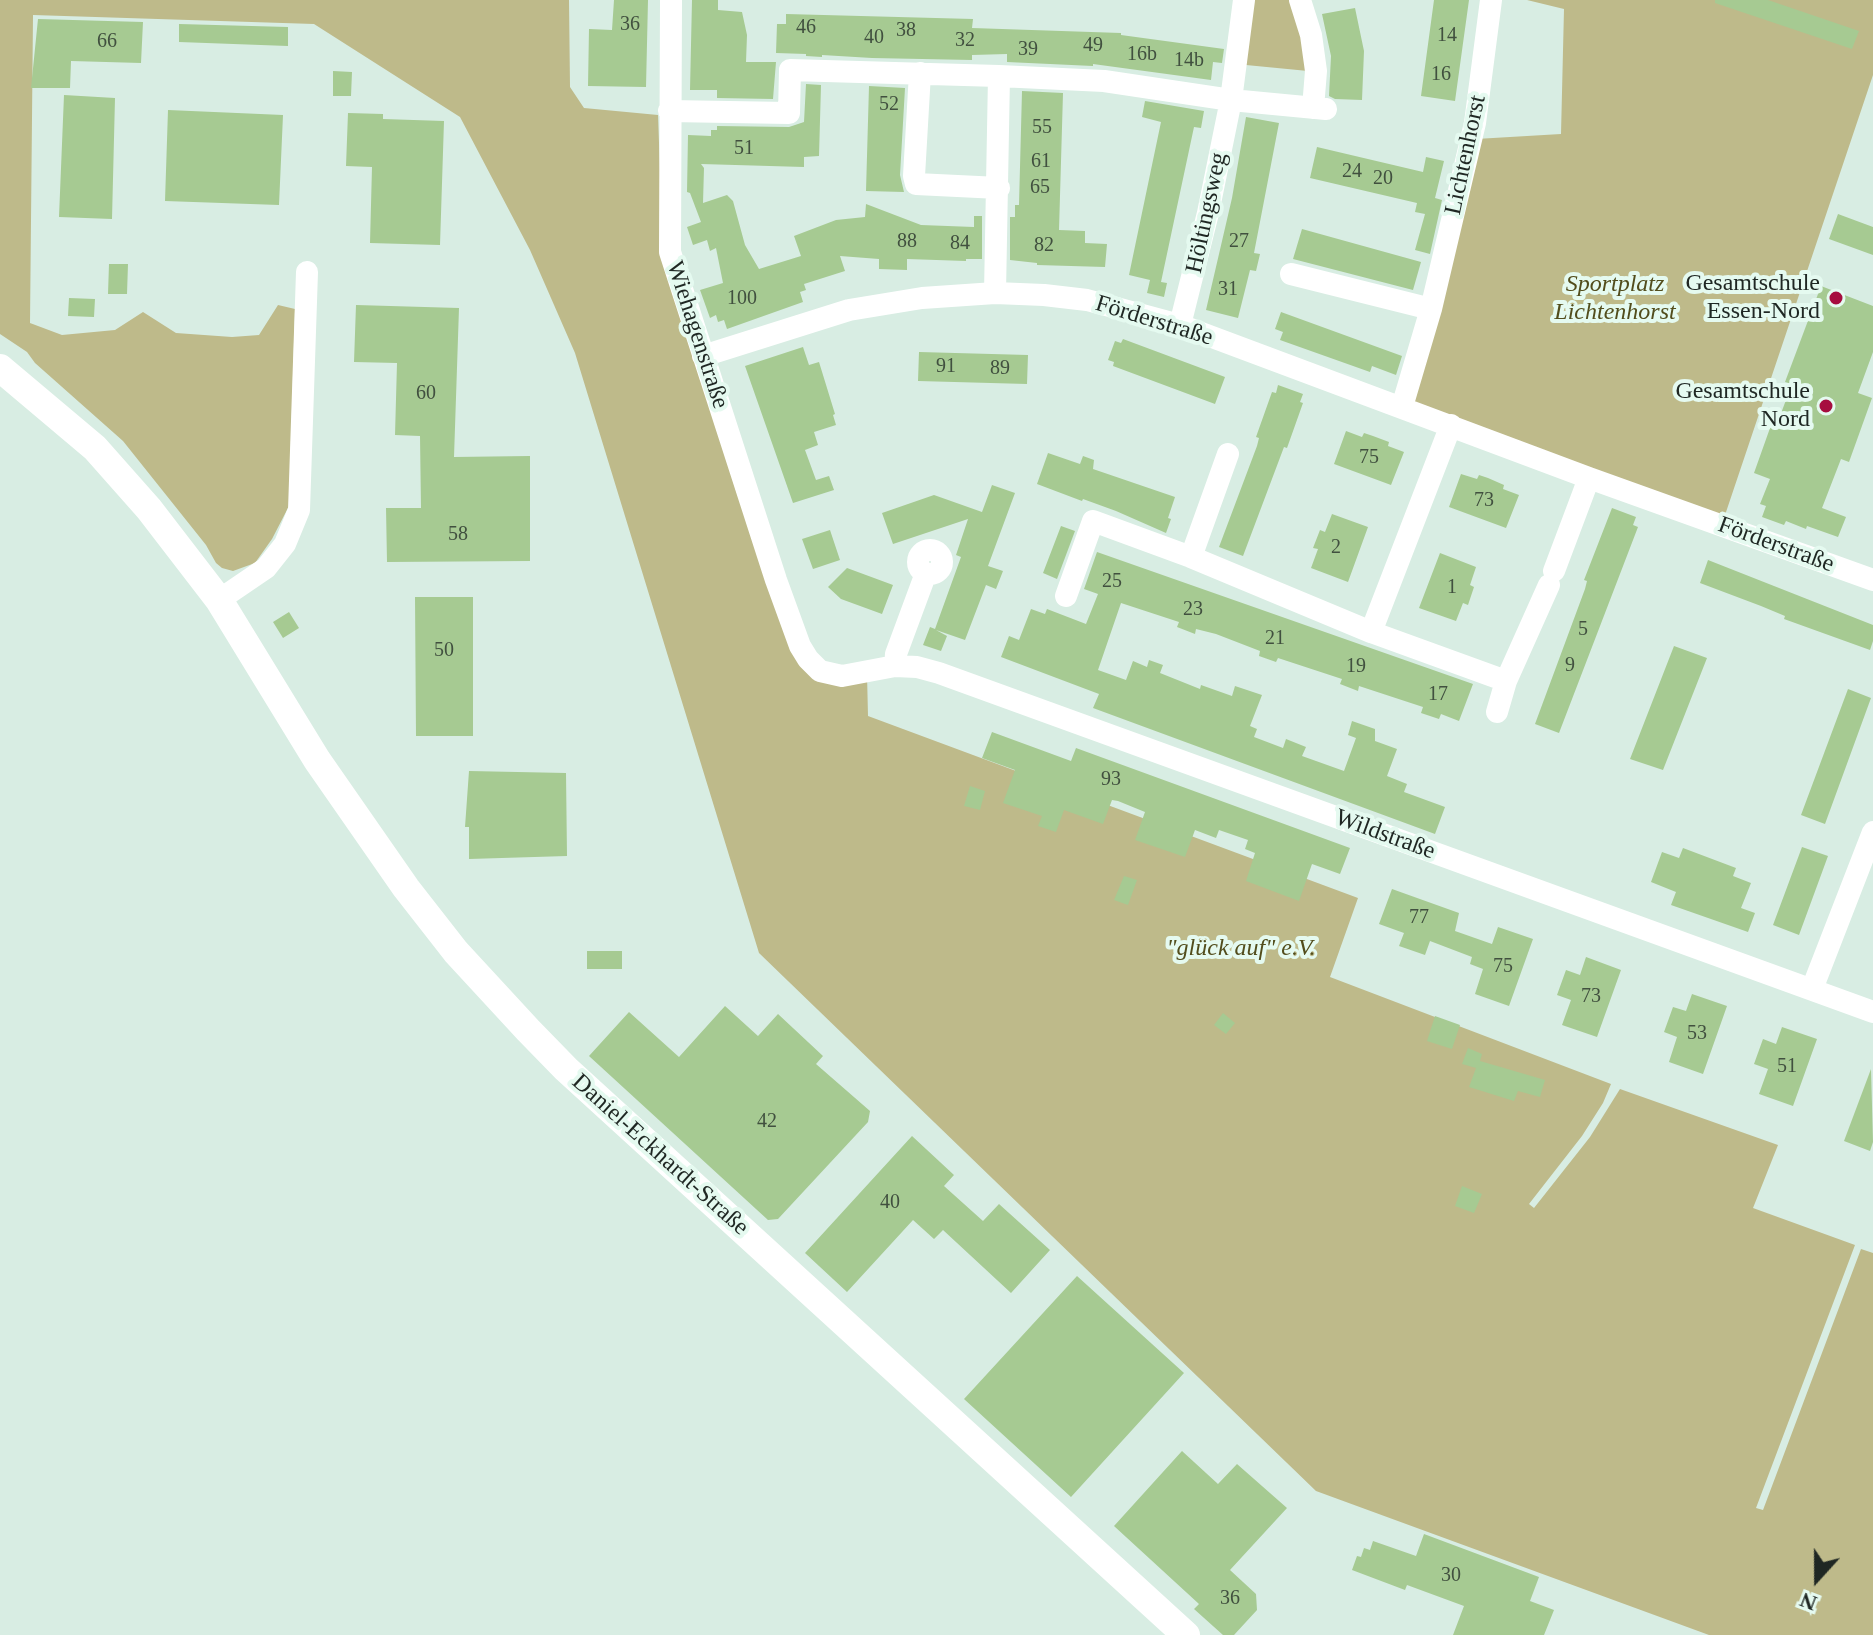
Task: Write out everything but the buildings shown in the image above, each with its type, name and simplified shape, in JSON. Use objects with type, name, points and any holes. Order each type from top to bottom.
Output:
[{"type":"street","name":"Wiehagenstraße","points":[[671,0],[670,252],[788,612]]},
{"type":"street","name":"Höltingsweg","points":[[1180,325],[1208,213],[1231,100],[1244,0]]},
{"type":"street","points":[[669,111],[789,113],[790,70],[1104,81],[1231,100],[1320,108],[1313,47],[1300,0]]},
{"type":"street","name":"Lichtenhorst","points":[[1402,407],[1431,309],[1475,123],[1491,0]]},
{"type":"street","points":[[920,73],[916,184],[999,188]]},
{"type":"street","points":[[995,293],[999,76]]},
{"type":"street","points":[[219,600],[266,568],[285,544],[299,510],[307,272]]},
{"type":"street","points":[[1291,274],[1431,309]]},
{"type":"street","name":"Förderstraße","points":[[703,356],[849,310],[922,298],[995,293],[1087,300],[1180,325],[1873,580]]},
{"type":"street","name":"Daniel-Eckhardt-Straße","points":[[0,368],[95,448],[149,509],[219,600],[358,823],[456,952],[528,1030],[566,1069],[1186,1635]]},
{"type":"street","points":[[1371,632],[1451,425]]},
{"type":"street","points":[[1191,557],[1228,454]]},
{"type":"street","points":[[1497,712],[1506,681],[1552,578],[1589,478]]},
{"type":"street","points":[[1066,596],[1093,521],[1191,557],[1371,632],[1506,681]]},
{"type":"street","points":[[895,666],[896,654],[926,573]]},
{"type":"street","name":"Wildstraße","points":[[788,612],[800,646],[820,671],[842,676],[895,666],[917,667],[939,673],[1873,1012]]},
{"type":"street","points":[[1812,989],[1873,832]]},
{"type":"green space","name":"\"glück auf\" e.V.","points":[[0,0],[569,0],[570,87],[584,108],[658,115],[663,254],[806,661],[867,674],[868,716],[1358,898],[1330,977],[1611,1084],[1582,1136],[1529,1204],[1534,1208],[1590,1137],[1620,1089],[1778,1145],[1753,1208],[1855,1245],[1756,1508],[1763,1510],[1861,1249],[1873,1253],[1873,1635],[1709,1635],[1316,1491],[759,953],[575,353],[530,250],[460,117],[314,24],[33,15],[30,323],[62,335],[115,330],[143,312],[176,333],[232,337],[259,335],[278,305],[295,309],[289,506],[255,563],[233,571],[216,563],[206,545],[123,441],[35,363],[27,352],[0,334]]},
{"type":"green space","points":[[1253,0],[1295,0],[1308,71],[1246,65]]},
{"type":"green space","name":"Sportplatz Lichtenhorst","points":[[1527,0],[1873,0],[1873,75],[1723,521],[1407,404],[1476,139],[1561,134],[1564,9]]},
{"type":"place","name":"Gesamtschule Essen-Nord","points":[[1836,298]]},
{"type":"place","name":"Gesamtschule Nord","points":[[1826,406]]}]
